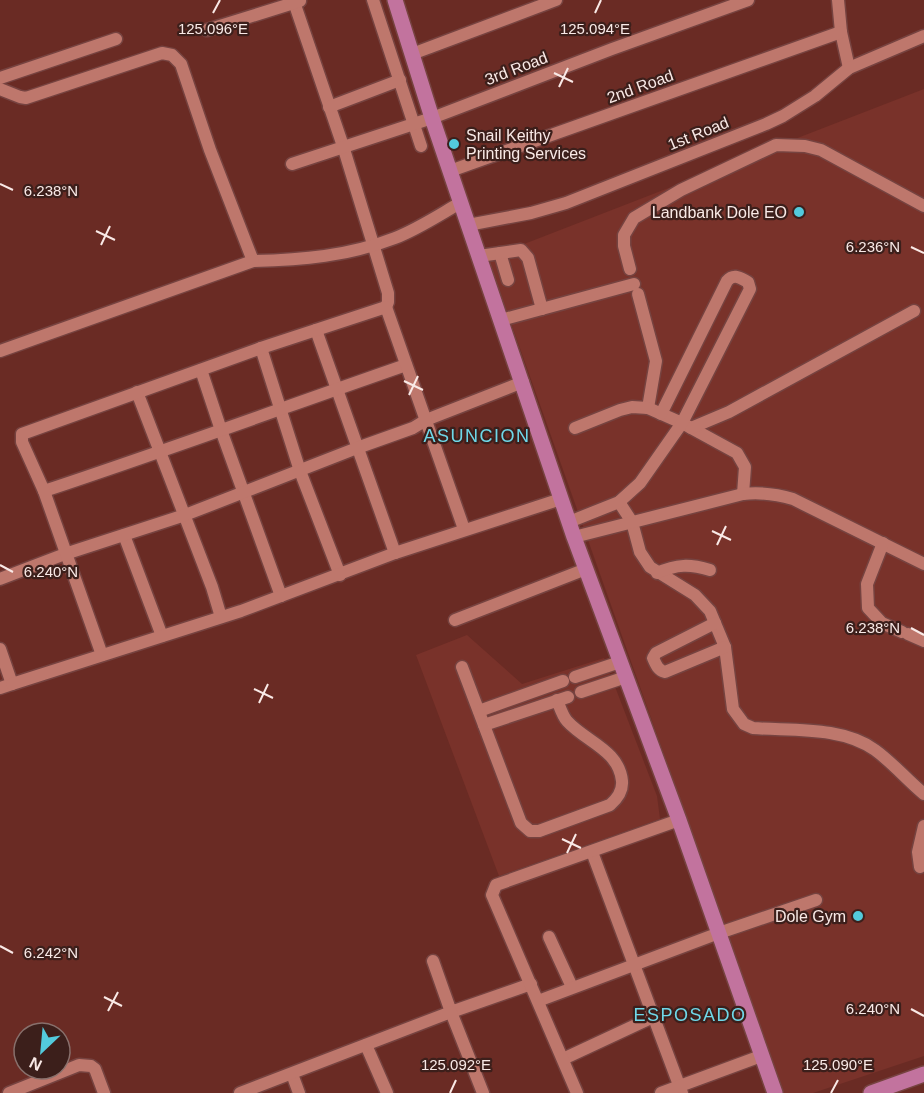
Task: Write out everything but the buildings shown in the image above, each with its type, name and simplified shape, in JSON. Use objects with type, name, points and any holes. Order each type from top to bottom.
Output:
[{"type":"main road","points":[[395,0],[460,203],[523,382],[574,537],[679,820],[775,1093]]},
{"type":"main road","points":[[871,1093],[924,1074]]},
{"type":"street","points":[[373,0],[421,146]]},
{"type":"street","points":[[412,54],[556,0]]},
{"type":"street","name":"3rd Road","points":[[292,164],[432,118],[748,0]]},
{"type":"street","points":[[838,0],[841,32],[849,68]]},
{"type":"street","points":[[207,30],[298,1],[388,293],[386,307],[464,529]]},
{"type":"street","name":"2nd Road","points":[[450,171],[841,32]]},
{"type":"street","name":"1st Road","points":[[468,225],[531,213],[566,203],[766,124],[815,96],[849,68],[924,36]]},
{"type":"street","points":[[0,78],[116,39]]},
{"type":"street","points":[[0,89],[20,98],[26,98],[162,53],[172,56],[181,64],[210,150],[253,261]]},
{"type":"street","points":[[330,107],[400,80]]},
{"type":"street","points":[[630,269],[624,246],[624,235],[634,218],[681,190],[776,145],[805,146],[821,150],[924,207]]},
{"type":"street","points":[[0,351],[253,261],[300,260],[374,245],[407,232],[460,203]]},
{"type":"street","points":[[479,256],[521,250],[528,258],[542,309]]},
{"type":"street","points":[[500,253],[508,280]]},
{"type":"street","points":[[569,522],[619,502],[640,483],[687,425],[750,289],[748,282],[737,276],[732,276],[727,280],[661,414]]},
{"type":"street","points":[[501,320],[636,289],[656,361],[648,408]]},
{"type":"street","points":[[102,655],[44,491],[22,442],[24,432],[261,348],[386,307]]},
{"type":"street","points":[[687,425],[729,412],[914,311]]},
{"type":"street","points":[[316,330],[395,553]]},
{"type":"street","points":[[261,348],[300,471],[340,575]]},
{"type":"street","points":[[44,491],[161,453],[406,365]]},
{"type":"street","points":[[201,370],[281,596]]},
{"type":"street","points":[[0,579],[65,554],[185,515],[413,428],[426,420],[523,382]]},
{"type":"street","points":[[136,393],[185,515],[221,617]]},
{"type":"street","points":[[575,428],[620,410],[632,407],[648,408],[731,448],[742,459],[745,467],[743,494]]},
{"type":"street","points":[[574,537],[758,492],[793,499],[924,564]]},
{"type":"street","points":[[0,649],[6,686],[221,617],[464,529],[561,499]]},
{"type":"street","points":[[619,502],[632,522],[644,559],[657,573],[695,595],[710,611],[725,647],[733,709],[744,724],[753,728],[842,735],[875,750],[924,794]]},
{"type":"street","points":[[124,535],[162,636]]},
{"type":"street","points":[[883,543],[867,584],[868,608],[882,623],[924,641]]},
{"type":"street","points":[[657,573],[677,565],[693,565],[710,570]]},
{"type":"street","points":[[456,620],[586,569]]},
{"type":"street","points":[[715,622],[656,653],[655,663],[659,670],[665,672],[725,647]]},
{"type":"street","points":[[575,677],[620,662]]},
{"type":"street","points":[[462,666],[484,725],[521,823],[530,831],[539,831],[610,805],[616,800],[622,785],[617,765],[612,756],[568,722],[563,698],[484,725]]},
{"type":"street","points":[[581,692],[626,677]]},
{"type":"street","points":[[479,711],[563,681]]},
{"type":"street","points":[[577,1093],[492,895],[493,888],[679,820]]},
{"type":"street","points":[[920,867],[918,852],[924,826]]},
{"type":"street","points":[[592,852],[680,1089]]},
{"type":"street","points":[[538,1001],[633,964],[816,900]]},
{"type":"street","points":[[549,937],[572,987]]},
{"type":"street","points":[[433,961],[483,1093]]},
{"type":"street","points":[[240,1093],[451,1012],[531,984]]},
{"type":"street","points":[[563,1059],[653,1017]]},
{"type":"street","points":[[366,1045],[387,1093]]},
{"type":"street","points":[[661,1093],[680,1089],[761,1056]]},
{"type":"street","points":[[9,1093],[79,1065],[86,1065],[96,1070],[104,1093]]},
{"type":"street","points":[[292,1074],[299,1093]]},
{"type":"shaded area","points":[[924,89],[924,1056],[813,1093],[784,1093],[488,258]]},
{"type":"shaded area","points":[[467,635],[522,684],[604,658],[657,796],[660,819],[499,876],[416,655]]},
{"type":"place","name":"Snail Keithy Printing Services","points":[[454,144]]},
{"type":"place","name":"Landbank Dole EO","points":[[799,212]]},
{"type":"place","name":"Dole Gym","points":[[858,916]]},
{"type":"district","name":"ASUNCION","points":[[477,436]]},
{"type":"district","name":"ESPOSADO","points":[[690,1015]]}]
